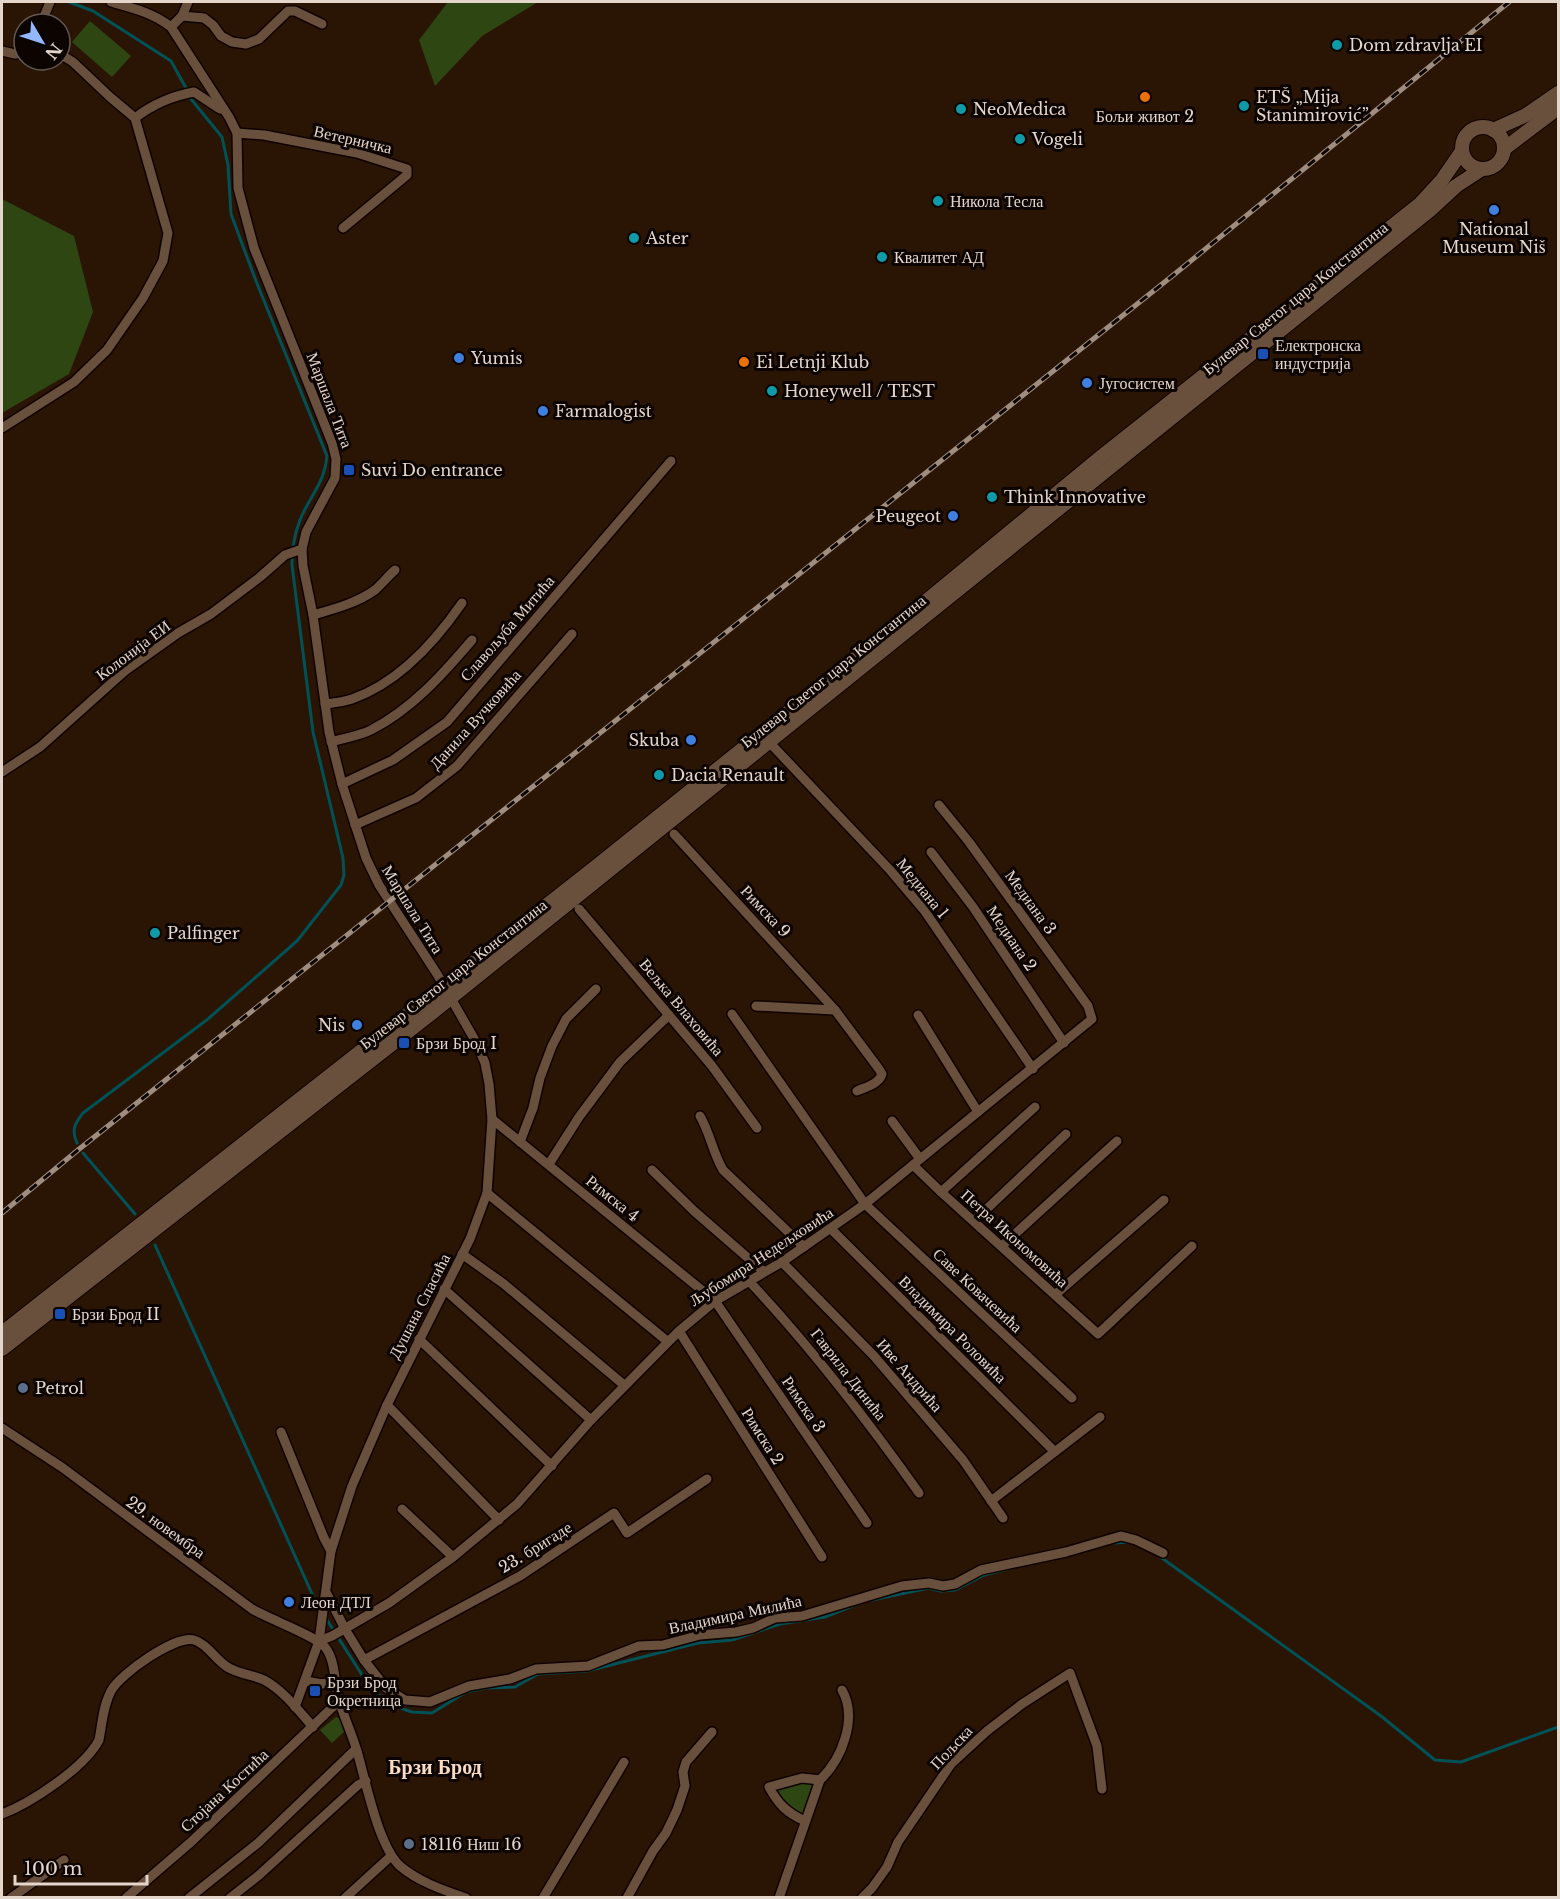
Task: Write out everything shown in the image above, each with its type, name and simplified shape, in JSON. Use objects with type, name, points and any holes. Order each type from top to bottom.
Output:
[{"type":"main road","points":[[1493,130],[1526,116],[1558,93]]},
{"type":"main road","points":[[1504,149],[1501,138],[1493,130],[1484,127],[1472,130],[1464,140],[1462,151],[1467,162],[1477,168],[1488,169],[1498,163],[1504,149],[1558,108]]},
{"type":"main road","name":"Булевар Светог цара Константина","points":[[2,1349],[448,992],[1109,450],[1420,204],[1451,168],[1462,151]]},
{"type":"main road","name":"Булевар Светог цара Константина","points":[[2,1333],[770,742],[1430,210],[1456,186],[1482,169]]},
{"type":"street","name":"Маршала Тита","points":[[111,2],[145,12],[171,27],[229,117],[237,134],[238,188],[254,248],[332,443],[336,459],[332,486],[306,532],[299,550],[313,615],[331,742],[342,784],[371,871],[448,992]]},
{"type":"street","points":[[171,27],[182,16],[188,2]]},
{"type":"street","points":[[182,16],[204,18],[221,36],[232,42],[246,44],[259,39],[288,11],[295,11],[322,24]]},
{"type":"street","points":[[2,428],[74,381],[107,350],[143,298],[163,261],[168,232],[135,118],[72,61]]},
{"type":"street","points":[[135,118],[148,108],[175,95],[194,92],[214,104],[229,117]]},
{"type":"street","name":"Ветерничка","points":[[237,134],[264,135],[357,153],[407,169],[407,175],[343,228]]},
{"type":"street","name":"Славољуба Митића","points":[[342,784],[393,760],[447,722],[671,462]]},
{"type":"street","name":"Колонија ЕИ","points":[[2,772],[40,747],[126,670],[178,633],[211,614],[285,555],[299,550]]},
{"type":"street","points":[[313,615],[342,607],[366,595],[395,570]]},
{"type":"street","points":[[324,704],[349,700],[373,690],[401,670],[422,652],[462,603]]},
{"type":"street","name":"Данила Вучковића","points":[[355,825],[416,798],[457,766],[572,634]]},
{"type":"street","points":[[331,742],[370,730],[411,704],[446,671],[472,640]]},
{"type":"street","name":"Медиана 1","points":[[770,742],[890,870],[924,910],[1034,1069]]},
{"type":"street","name":"Медиана 3","points":[[939,805],[969,842],[1088,1006],[1092,1019]]},
{"type":"street","name":"Римска 9","points":[[674,834],[835,1010],[882,1074],[878,1082],[857,1091]]},
{"type":"street","name":"Медиана 2","points":[[931,852],[974,907],[1064,1044]]},
{"type":"street","name":"Вељка Влаховића","points":[[579,909],[724,1082],[758,1128]]},
{"type":"street","points":[[520,1142],[552,1046],[566,1019],[596,989]]},
{"type":"street","name":"Душана Спасића","points":[[295,1707],[319,1641],[331,1551],[352,1486],[387,1405],[462,1254],[487,1193],[492,1119],[489,1084],[485,1064],[476,1042],[448,992]]},
{"type":"street","points":[[756,1006],[835,1010]]},
{"type":"street","name":"Саве Ковачевића","points":[[732,1014],[864,1204],[1072,1398]]},
{"type":"street","points":[[549,1164],[579,1117],[620,1062],[669,1015]]},
{"type":"street","points":[[918,1015],[978,1112]]},
{"type":"street","name":"Љубомира Недељковића","points":[[319,1641],[338,1633],[389,1603],[453,1557],[517,1504],[591,1420],[678,1331],[748,1280],[782,1262],[831,1229],[1034,1069],[1092,1019]]},
{"type":"street","points":[[941,1192],[1035,1107]]},
{"type":"street","points":[[700,1116],[709,1130],[723,1170],[804,1247]]},
{"type":"street","name":"Римска 4","points":[[492,1119],[715,1302]]},
{"type":"street","name":"Петра Икономовића","points":[[892,1121],[917,1162],[941,1192],[1098,1334],[1192,1246]]},
{"type":"street","points":[[974,1221],[1066,1134]]},
{"type":"street","points":[[1002,1246],[1116,1141]]},
{"type":"street","points":[[652,1170],[694,1211],[763,1271]]},
{"type":"street","points":[[487,1193],[667,1341]]},
{"type":"street","points":[[1056,1294],[1164,1200]]},
{"type":"street","name":"Владимира Роловића","points":[[831,1229],[1054,1451]]},
{"type":"street","points":[[462,1254],[504,1284],[624,1385]]},
{"type":"street","name":"Иве Андрића","points":[[782,1262],[874,1356],[963,1460],[1003,1518]]},
{"type":"street","name":"Гаврила Динића","points":[[748,1280],[795,1330],[831,1374],[869,1422],[919,1493]]},
{"type":"street","points":[[444,1289],[591,1420]]},
{"type":"street","name":"Римска 3","points":[[715,1302],[867,1523]]},
{"type":"street","name":"Римска 2","points":[[678,1331],[822,1557]]},
{"type":"street","points":[[419,1339],[552,1466]]},
{"type":"street","points":[[387,1405],[498,1520]]},
{"type":"street","points":[[991,1501],[1100,1417]]},
{"type":"street","name":"29. новембра","points":[[2,1428],[63,1468],[252,1609],[319,1641]]},
{"type":"street","points":[[281,1432],[331,1551]]},
{"type":"street","name":"23. бригаде","points":[[364,1660],[520,1576],[614,1514],[627,1533],[707,1479]]},
{"type":"street","points":[[402,1509],[453,1557]]},
{"type":"street","name":"Владимира Милића","points":[[327,1593],[338,1633],[392,1693],[405,1700],[430,1702],[469,1686],[510,1679],[536,1669],[588,1665],[639,1646],[663,1645],[700,1635],[736,1632],[753,1628],[775,1618],[802,1616],[903,1586],[928,1583],[943,1586],[955,1584],[981,1570],[1066,1552],[1121,1536],[1136,1539],[1163,1553]]},
{"type":"street","points":[[2,1814],[32,1798],[60,1779],[81,1762],[96,1745],[106,1702],[117,1682],[134,1667],[158,1652],[189,1639],[202,1643],[227,1666],[274,1686],[312,1728]]},
{"type":"street","points":[[319,1641],[332,1660],[339,1701],[383,1840],[391,1856],[402,1867],[430,1884],[466,1898]]},
{"type":"street","name":"Пољска","points":[[862,1898],[887,1867],[898,1842],[951,1764],[987,1731],[1022,1704],[1070,1673],[1097,1746],[1102,1789]]},
{"type":"street","points":[[306,1681],[322,1684],[335,1681]]},
{"type":"street","points":[[779,1898],[820,1779],[837,1757],[846,1731],[849,1707],[842,1690]]},
{"type":"street","name":"Стојана Костића","points":[[126,1898],[191,1842],[339,1701]]},
{"type":"street","points":[[627,1898],[653,1851],[666,1833],[676,1810],[685,1786],[683,1772],[686,1762],[712,1732]]},
{"type":"street","points":[[189,1898],[258,1843],[356,1749]]},
{"type":"street","points":[[543,1898],[624,1762]]},
{"type":"street","points":[[805,1821],[793,1816],[783,1808],[769,1787],[801,1778],[820,1779]]},
{"type":"street","points":[[230,1898],[258,1876],[358,1785],[366,1781]]},
{"type":"street","points":[[345,1898],[391,1856]]},
{"type":"street","points":[[11,1898],[64,1860]]},
{"type":"green space","points":[[448,2],[538,2],[482,36],[435,86],[419,40]]},
{"type":"green space","points":[[90,21],[131,56],[112,77],[72,42]]},
{"type":"green space","points":[[2,199],[74,236],[93,312],[69,374],[2,413]]},
{"type":"green space","points":[[336,1717],[341,1719],[345,1731],[332,1743],[320,1730]]},
{"type":"green space","points":[[802,1781],[814,1785],[803,1816],[788,1808],[775,1793],[778,1788]]},
{"type":"waterway","points":[[69,2],[93,11],[171,61],[186,88]]},
{"type":"waterway","points":[[77,1143],[74,1134],[75,1127],[83,1113],[208,1019],[297,941],[341,885],[344,875],[343,858],[313,732],[292,565],[292,553],[298,526],[323,475],[327,456],[231,214],[228,165],[222,137],[191,99]]},
{"type":"waterway","points":[[83,1153],[135,1214]]},
{"type":"waterway","points":[[155,1245],[320,1609]]},
{"type":"waterway","points":[[1111,1543],[1132,1542]]},
{"type":"waterway","points":[[1159,1556],[1381,1716],[1435,1760],[1461,1762],[1558,1727]]},
{"type":"waterway","points":[[872,1600],[929,1588],[941,1591],[955,1590],[984,1575],[1015,1567]]},
{"type":"waterway","points":[[325,1617],[371,1689],[403,1709],[432,1713],[466,1692],[486,1688],[515,1687],[538,1674],[587,1671],[698,1643],[732,1640],[780,1624],[825,1617],[862,1602]]},
{"type":"railway","points":[[2,1213],[1171,277],[1509,2]]},
{"type":"place","name":"Dom zdravlja EI","points":[[1337,45]]},
{"type":"place","name":"Бољи живот 2","points":[[1145,97]]},
{"type":"place","name":"ETŠ „Mija Stanimirović”","points":[[1244,106]]},
{"type":"place","name":"NeoMedica","points":[[961,109]]},
{"type":"place","name":"Vogeli","points":[[1020,139]]},
{"type":"place","name":"Никола Тесла","points":[[938,201]]},
{"type":"place","name":"National Museum Niš","points":[[1494,210]]},
{"type":"place","name":"Aster","points":[[634,238]]},
{"type":"place","name":"Квалитет АД","points":[[882,257]]},
{"type":"place","name":"Електронска индустрија","points":[[1263,354]]},
{"type":"place","name":"Yumis","points":[[459,358]]},
{"type":"place","name":"Ei Letnji Klub","points":[[744,362]]},
{"type":"place","name":"Југосистем","points":[[1087,383]]},
{"type":"place","name":"Honeywell / TEST","points":[[772,391]]},
{"type":"place","name":"Farmalogist","points":[[543,411]]},
{"type":"place","name":"Suvi Do entrance","points":[[349,470]]},
{"type":"place","name":"Think Innovative","points":[[992,497]]},
{"type":"place","name":"Peugeot","points":[[953,516]]},
{"type":"place","name":"Skuba","points":[[691,740]]},
{"type":"place","name":"Dacia Renault","points":[[659,775]]},
{"type":"place","name":"Palfinger","points":[[155,933]]},
{"type":"place","name":"Nis","points":[[357,1025]]},
{"type":"place","name":"Брзи Брод I","points":[[404,1043]]},
{"type":"place","name":"Брзи Брод II","points":[[60,1314]]},
{"type":"place","name":"Petrol","points":[[23,1388]]},
{"type":"place","name":"Леон ДТЛ","points":[[289,1602]]},
{"type":"place","name":"Брзи Брод Окретница","points":[[315,1691]]},
{"type":"place","name":"18116 Ниш 16","points":[[409,1844]]},
{"type":"district","name":"Брзи Брод","points":[[435,1767]]}]
